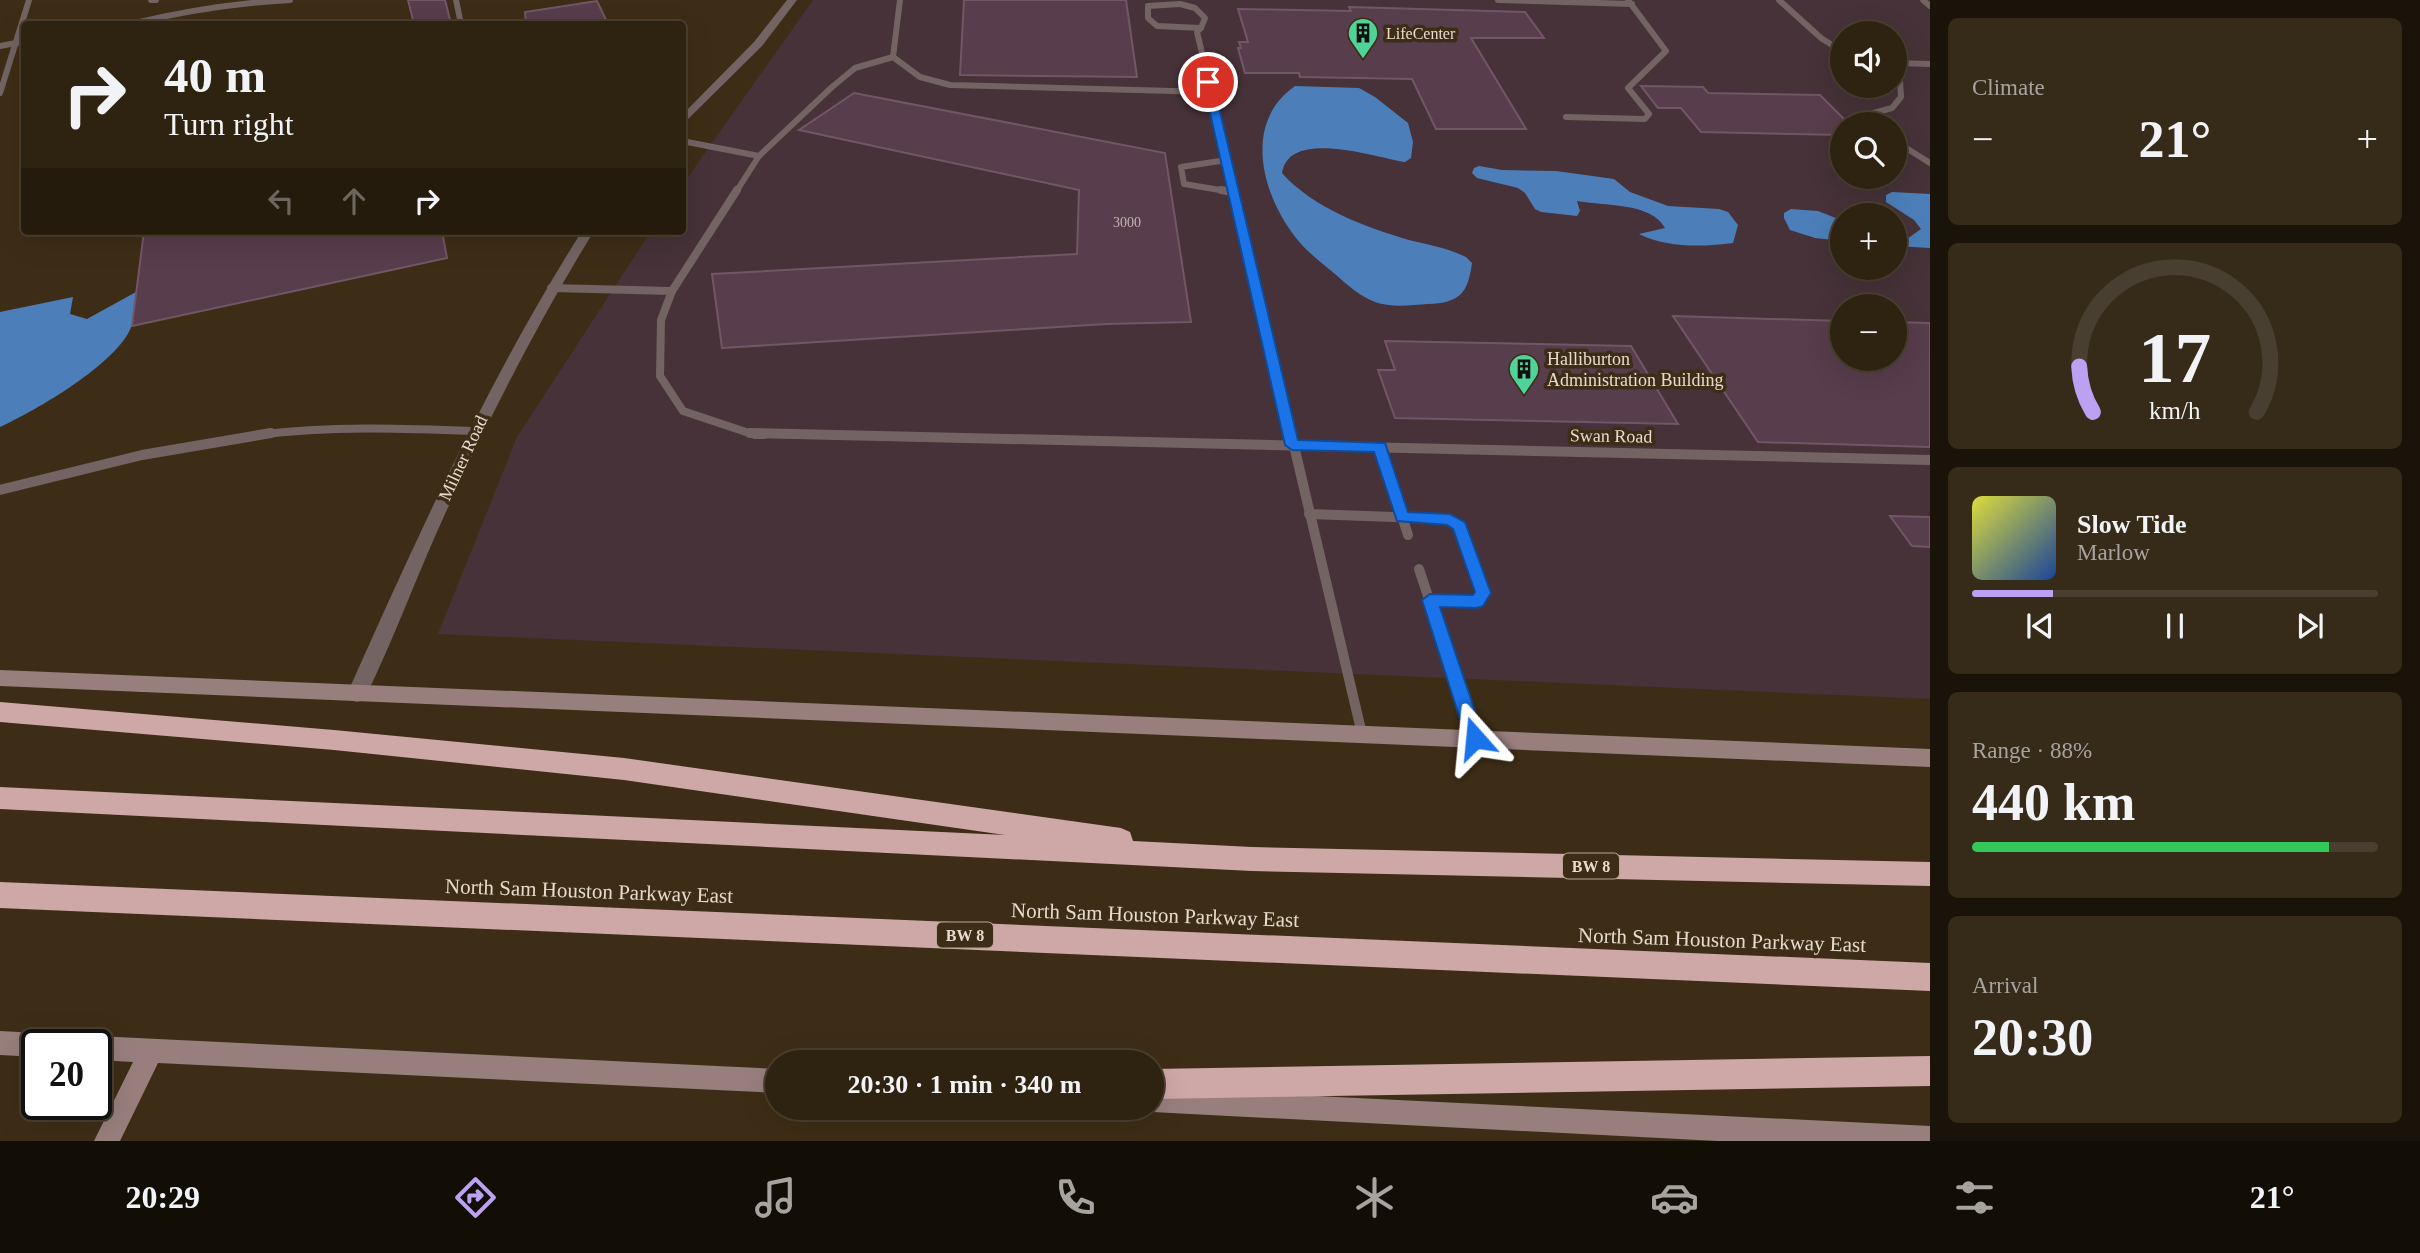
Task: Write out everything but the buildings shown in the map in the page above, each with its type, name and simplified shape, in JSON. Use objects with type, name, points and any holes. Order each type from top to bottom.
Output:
[{"type":"highway","points":[[0,712],[321,739],[624,769],[1252,859]]},
{"type":"highway","name":"BW 8","points":[[0,798],[1252,859],[1930,874]]},
{"type":"highway","name":"North Sam Houston Parkway East","points":[[0,895],[1930,977]]},
{"type":"highway","points":[[1164,1084],[1930,1071]]},
{"type":"main road","points":[[0,678],[1930,758]]},
{"type":"main road","points":[[0,1043],[21,1044]]},
{"type":"main road","points":[[112,1049],[765,1080]]},
{"type":"main road","points":[[107,1141],[151,1051]]},
{"type":"main road","points":[[1164,1101],[1930,1139]]},
{"type":"street","points":[[686,118],[758,44],[792,0]]},
{"type":"street","name":"Milner Road","points":[[357,694],[474,431],[551,288],[585,235]]},
{"type":"lane","points":[[25,21],[29,0]]},
{"type":"lane","points":[[160,21],[242,3],[290,0]]},
{"type":"lane","points":[[456,0],[460,21]]},
{"type":"lane","points":[[900,0],[893,57],[920,77],[950,85],[1210,92]]},
{"type":"lane","points":[[1498,0],[1630,2],[1666,51],[1628,88],[1649,114],[1645,119],[1566,117]]},
{"type":"lane","points":[[1779,0],[1830,44]]},
{"type":"lane","points":[[1923,0],[1930,6]]},
{"type":"lane","points":[[1200,28],[1157,26],[1151,23],[1148,17],[1148,6],[1188,5],[1198,9],[1205,18],[1200,28],[1197,32],[1210,92],[1362,734]]},
{"type":"lane","points":[[0,46],[21,42]]},
{"type":"lane","points":[[0,92],[21,42]]},
{"type":"lane","name":"Swan Road","points":[[893,57],[855,68],[759,156],[672,291],[661,320],[660,376],[683,411],[755,435],[1930,460]]},
{"type":"lane","points":[[1907,64],[1930,64]]},
{"type":"lane","points":[[0,69],[8,68]]},
{"type":"lane","points":[[1880,112],[1889,110],[1902,98]]},
{"type":"lane","points":[[686,142],[759,156]]},
{"type":"lane","points":[[1907,147],[1930,163]]},
{"type":"lane","points":[[1226,160],[1181,167],[1184,184],[1234,192]]},
{"type":"lane","points":[[551,288],[672,291]]},
{"type":"lane","points":[[0,490],[144,454],[233,439],[318,430],[383,427],[474,431]]},
{"type":"lane","points":[[1380,447],[1408,535]]},
{"type":"lane","points":[[1309,514],[1450,519],[1459,526],[1483,593],[1477,601],[1430,600]]},
{"type":"lane","points":[[1419,569],[1475,738]]},
{"type":"shaded area","points":[[813,0],[1930,0],[1930,699],[438,634],[517,437],[648,235],[686,235],[686,180]]},
{"type":"water","points":[[1295,86],[1359,88],[1408,123],[1413,142],[1411,158],[1405,162],[1354,151],[1316,148],[1300,152],[1288,159],[1282,173],[1309,196],[1341,215],[1392,235],[1466,257],[1472,263],[1468,282],[1455,298],[1439,303],[1394,306],[1375,302],[1349,286],[1296,238],[1274,201],[1263,160],[1263,139],[1268,119],[1278,101]]},
{"type":"water","points":[[1479,166],[1502,170],[1556,171],[1614,179],[1630,192],[1668,206],[1728,212],[1738,225],[1733,243],[1697,246],[1661,242],[1639,234],[1665,228],[1658,220],[1638,209],[1577,201],[1580,211],[1577,216],[1541,212],[1535,209],[1525,193],[1518,188],[1477,178],[1472,173],[1474,168]]},
{"type":"water","points":[[1892,192],[1930,194],[1930,248],[1907,247],[1907,239],[1921,229],[1907,216],[1907,203],[1888,203],[1886,195]]},
{"type":"water","points":[[1791,209],[1818,211],[1830,216],[1830,240],[1790,230],[1784,213]]},
{"type":"water","points":[[136,292],[132,325],[111,355],[54,398],[0,427],[0,312],[73,297],[70,314],[87,319]]},
{"type":"place","name":"LifeCenter","points":[[1363,60]]},
{"type":"place","name":"Halliburton Administration Building","points":[[1524,396]]},
{"type":"route","points":[[1208,82],[1292,445],[1380,447],[1402,517],[1450,519],[1459,526],[1483,593],[1477,601],[1430,600],[1475,738]]}]
